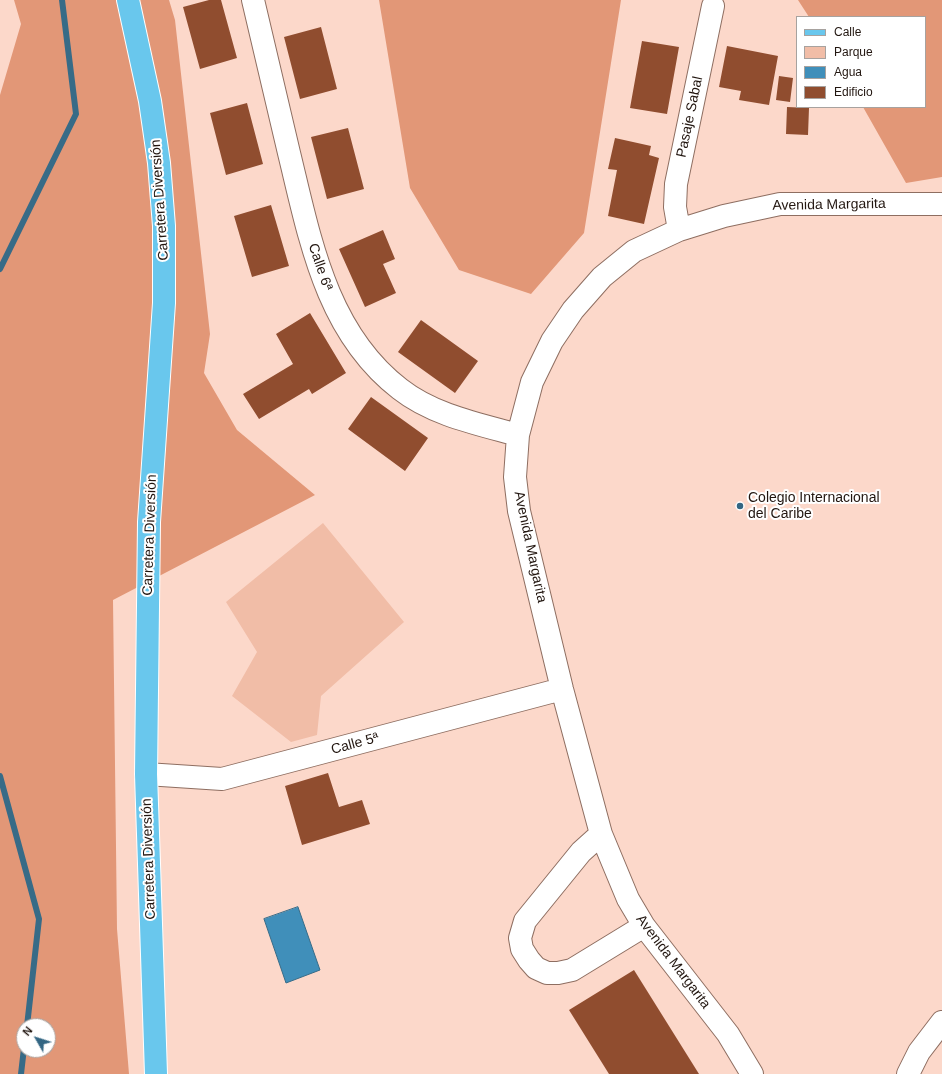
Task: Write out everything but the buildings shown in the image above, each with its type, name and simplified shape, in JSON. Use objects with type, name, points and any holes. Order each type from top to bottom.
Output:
[{"type":"main road","name":"Carretera Diversión","points":[[128,0],[150,101],[159,163],[164,226],[164,303],[148,522],[146,774],[156,1074]]},
{"type":"street","name":"Calle 6ª","points":[[253,0],[311,243],[328,294],[348,332],[370,361],[400,390],[434,409],[468,422],[518,434]]},
{"type":"street","name":"Pasaje Sabal","points":[[679,230],[675,207],[676,184],[713,6]]},
{"type":"street","name":"Avenida Margarita","points":[[752,1074],[728,1034],[644,926],[628,899],[601,834],[562,689],[519,511],[516,477],[518,434],[532,382],[552,341],[573,310],[602,277],[634,250],[679,230],[724,216],[780,204],[942,204]]},
{"type":"street","name":"Calle 5ª","points":[[146,774],[222,779],[562,689]]},
{"type":"street","points":[[601,834],[581,852],[525,922],[520,938],[522,949],[536,968],[547,973],[558,973],[572,970],[644,926]]},
{"type":"street","points":[[908,1074],[919,1052],[942,1022]]},
{"type":"green space","points":[[323,523],[404,622],[321,696],[317,735],[291,742],[232,696],[257,652],[226,602]]},
{"type":"shaded area","points":[[14,0],[169,0],[175,20],[210,334],[204,373],[237,430],[315,495],[113,600],[117,929],[129,1074],[0,1074],[0,95],[21,24]]},
{"type":"shaded area","points":[[379,0],[621,0],[584,233],[531,294],[459,270],[410,188]]},
{"type":"shaded area","points":[[798,0],[942,0],[942,177],[906,183],[864,108],[926,108],[926,16],[808,16]]},
{"type":"water","points":[[298,907],[320,970],[286,983],[264,919]]},
{"type":"waterway","points":[[0,269],[76,114],[62,0]]},
{"type":"waterway","points":[[0,776],[39,919],[28,1018]]},
{"type":"waterway","points":[[21,1074],[23,1058]]},
{"type":"place","name":"Colegio Internacional del Caribe","points":[[740,506]]}]
